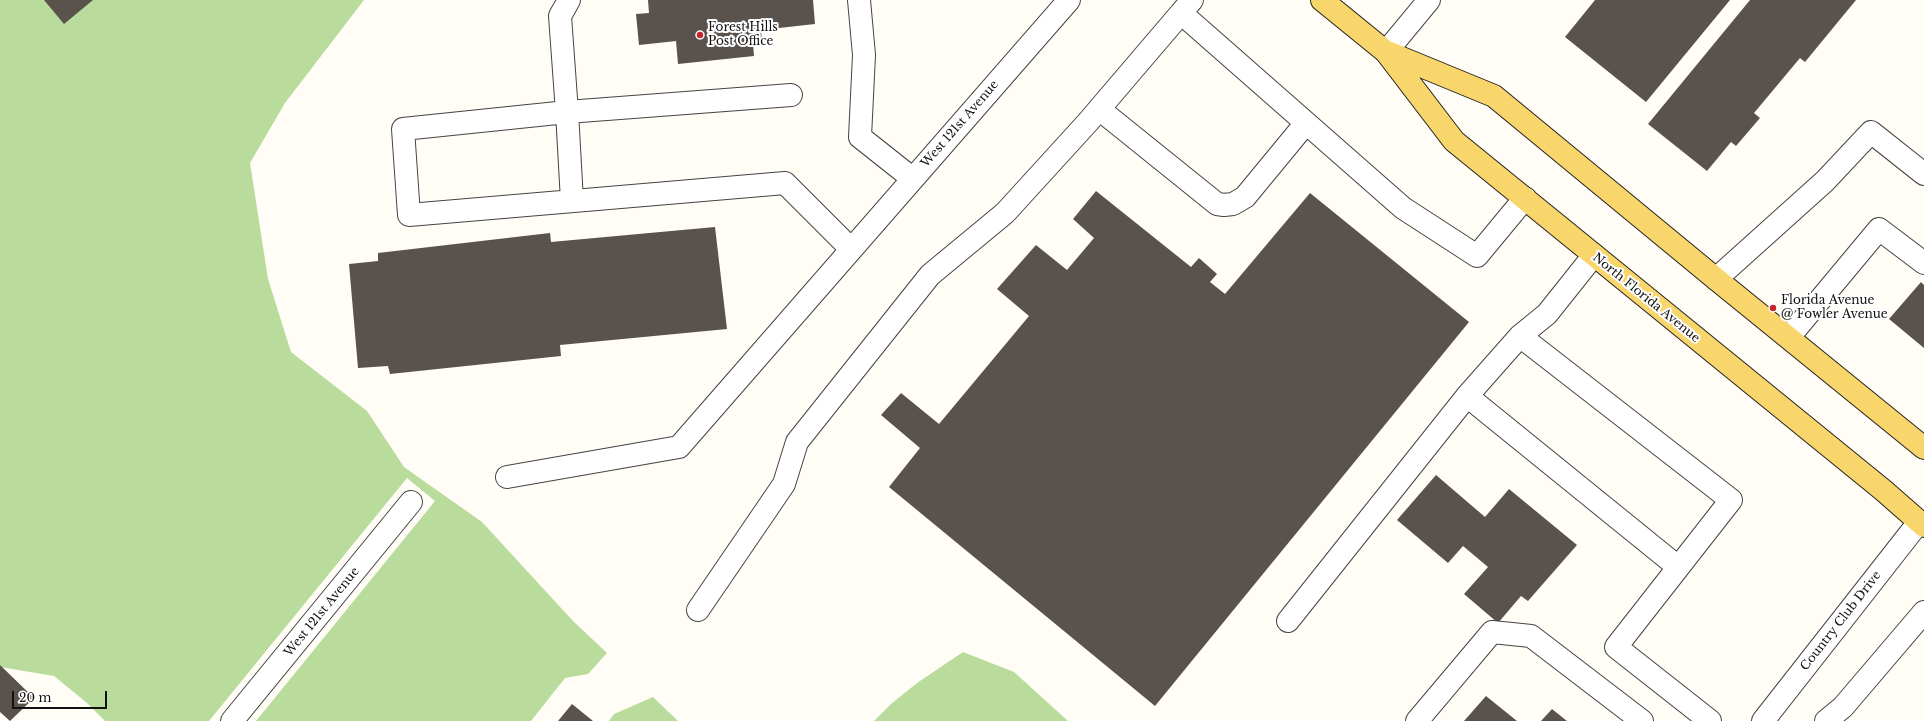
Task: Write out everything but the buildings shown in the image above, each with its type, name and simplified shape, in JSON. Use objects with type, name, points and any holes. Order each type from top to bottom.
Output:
[{"type":"main road","name":"North Florida Avenue","points":[[1322,0],[1386,52],[1454,141],[1922,522]]},
{"type":"main road","name":"North Florida Avenue","points":[[1386,52],[1494,96],[1924,448]]},
{"type":"street","points":[[569,0],[560,16],[572,201]]},
{"type":"street","points":[[860,0],[864,55],[860,137],[913,179]]},
{"type":"street","name":"West 121st Avenue","points":[[507,478],[679,447],[1069,0]]},
{"type":"street","points":[[1386,52],[1429,0]]},
{"type":"street","points":[[698,610],[784,484],[797,442],[910,300],[930,276],[1006,213],[1099,109],[1186,6],[1306,123],[1403,208],[1477,256],[1525,198]]},
{"type":"street","points":[[791,95],[567,112],[402,128],[409,215],[785,183],[851,249]]},
{"type":"street","points":[[1099,109],[1217,204],[1224,205],[1233,204],[1245,197],[1306,123]]},
{"type":"street","points":[[1716,279],[1825,181],[1871,132],[1924,174]]},
{"type":"street","points":[[1789,337],[1880,229],[1924,263]]},
{"type":"street","points":[[1288,621],[1467,396],[1520,336],[1546,314],[1594,255]]},
{"type":"street","points":[[1520,336],[1731,500],[1616,647],[1710,721]]},
{"type":"street","points":[[1467,396],[1678,567]]},
{"type":"street","name":"West 121st Avenue","points":[[232,721],[411,502]]},
{"type":"street","name":"Country Club Drive","points":[[1763,721],[1922,522]]},
{"type":"street","points":[[1826,721],[1843,707],[1924,612]]},
{"type":"street","points":[[1417,721],[1492,632],[1531,636],[1642,721]]},
{"type":"green space","points":[[0,0],[364,0],[285,103],[250,163],[268,279],[291,352],[367,411],[404,467],[482,522],[573,621],[607,653],[588,674],[565,678],[531,721],[256,721],[435,501],[407,478],[209,721],[105,721],[87,703],[54,676],[0,667]]},
{"type":"green space","points":[[963,652],[1014,672],[1068,721],[874,721],[891,704],[917,683]]},
{"type":"green space","points":[[653,697],[678,721],[609,721],[614,714]]},
{"type":"place","name":"Forest Hills Post Office","points":[[700,35]]},
{"type":"place","name":"Florida Avenue @ Fowler Avenue","points":[[1773,308]]}]
